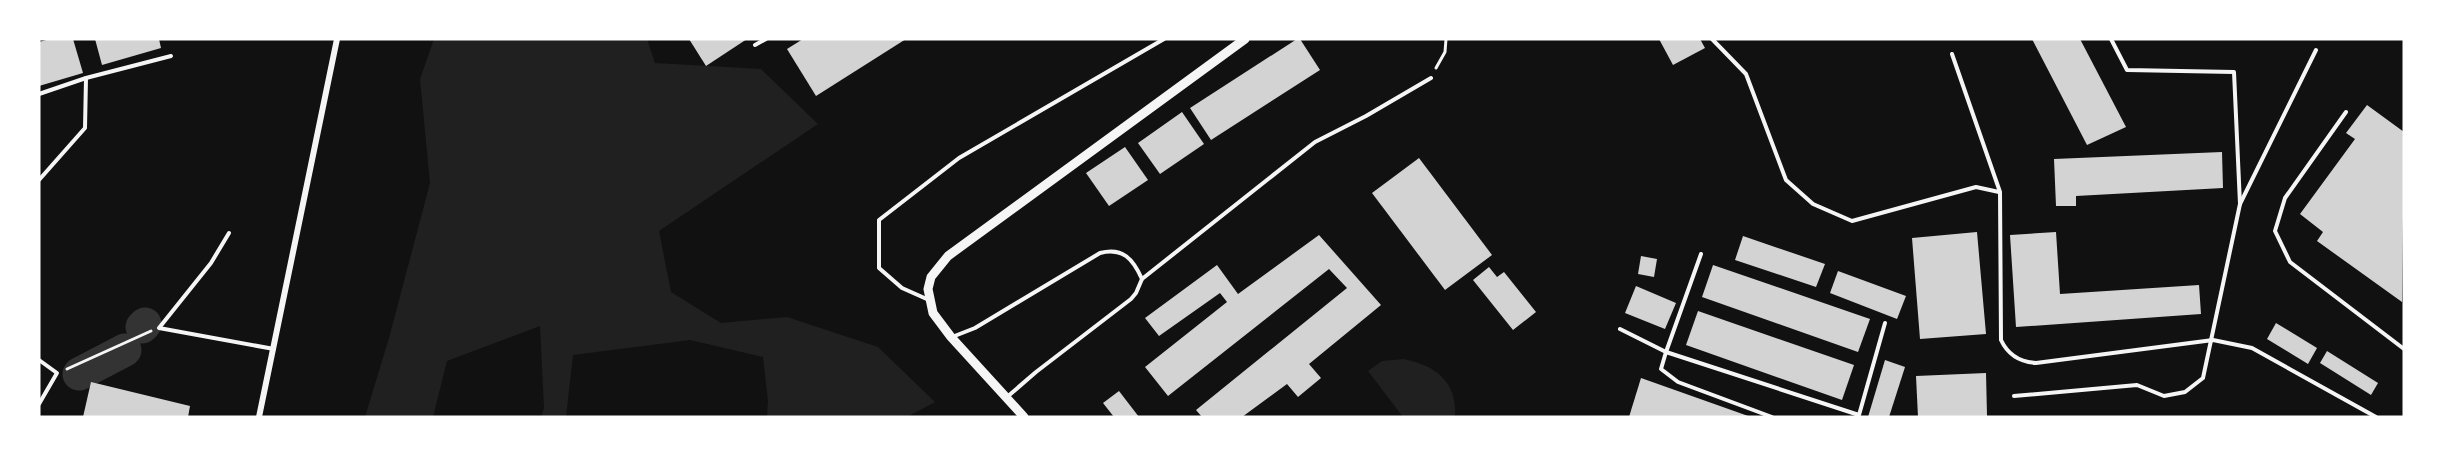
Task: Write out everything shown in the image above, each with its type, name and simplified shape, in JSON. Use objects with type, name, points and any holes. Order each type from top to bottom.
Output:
[{"type":"street","points":[[259,417],[337,39]]},
{"type":"street","points":[[1024,417],[951,337],[933,313],[928,289],[931,277],[948,256],[1245,39]]},
{"type":"lane","points":[[755,45],[766,39]]},
{"type":"lane","points":[[930,301],[902,288],[879,268],[879,220],[959,159],[1164,39]]},
{"type":"lane","points":[[1712,39],[1746,74],[1786,180],[1813,204],[1852,221],[1976,187],[2000,192]]},
{"type":"lane","points":[[2014,396],[2137,385],[2164,396],[2185,392],[2203,378],[2213,340],[2240,204],[2234,72],[2127,70],[2111,39]]},
{"type":"lane","points":[[2240,204],[2316,50]]},
{"type":"lane","points":[[1952,54],[2000,192],[2001,340],[2005,349],[2014,357],[2024,362],[2036,363],[2213,340],[2252,348],[2376,417]]},
{"type":"lane","points":[[39,94],[86,78],[171,56]]},
{"type":"lane","points":[[39,180],[85,128],[86,78]]},
{"type":"lane","points":[[1007,397],[1131,299],[1142,279],[1315,142],[1366,116],[1431,78]]},
{"type":"lane","points":[[2346,112],[2285,198],[2275,231],[2290,262],[2404,349]]},
{"type":"lane","points":[[229,233],[211,263],[159,328],[274,349]]},
{"type":"lane","points":[[951,337],[975,328],[1100,253],[1111,250],[1120,252],[1135,263],[1142,279]]},
{"type":"lane","points":[[1701,254],[1661,369],[1678,382],[1773,417]]},
{"type":"lane","points":[[1620,329],[1666,352],[1859,416],[1885,323]]},
{"type":"lane","points":[[39,360],[57,373],[39,404]]},
{"type":"path","points":[[1431,78],[1445,52],[1446,39]]},
{"type":"path","points":[[57,373],[159,328]]},
{"type":"shaded area","points":[[434,39],[647,39],[655,63],[761,69],[818,124],[659,231],[671,292],[721,323],[787,317],[878,347],[935,402],[907,417],[767,417],[768,401],[763,357],[690,340],[573,355],[566,417],[541,417],[544,408],[540,326],[447,361],[433,417],[365,417],[389,338],[430,183],[420,79]]},
{"type":"shaded area","points":[[1403,359],[1434,370],[1442,377],[1452,394],[1455,417],[1403,417],[1368,371],[1382,361]]},
{"type":"building","points":[[50,39],[73,39],[83,73],[39,86],[39,42]]},
{"type":"building","points":[[95,39],[159,39],[161,48],[102,65]]},
{"type":"building","points":[[689,39],[747,39],[706,66]]},
{"type":"building","points":[[803,39],[906,39],[816,96],[787,49]]},
{"type":"building","points":[[1300,39],[1320,70],[1211,140],[1190,108]]},
{"type":"building","points":[[1659,39],[1700,39],[1705,48],[1673,65]]},
{"type":"building","points":[[2032,39],[2080,39],[2126,127],[2087,145]]},
{"type":"building","points":[[2367,105],[2404,132],[2402,302],[2317,241],[2323,232],[2300,214],[2355,139],[2346,133]]},
{"type":"building","points":[[1182,112],[1204,144],[1160,174],[1138,143]]},
{"type":"building","points":[[1125,147],[1148,180],[1109,206],[1086,173]]},
{"type":"building","points":[[2222,152],[2223,188],[2076,196],[2076,206],[2056,206],[2054,159]]},
{"type":"building","points":[[1419,158],[1492,255],[1445,290],[1372,193]]},
{"type":"building","points":[[1977,232],[1986,334],[1920,339],[1912,238]]},
{"type":"building","points":[[2056,232],[2060,294],[2199,285],[2201,314],[2016,327],[2010,235]]},
{"type":"building","points":[[1319,235],[1381,305],[1309,364],[1321,378],[1298,397],[1287,384],[1242,417],[1202,417],[1196,410],[1347,288],[1329,269],[1168,396],[1145,367],[1227,302],[1220,293],[1159,336],[1145,318],[1217,265],[1238,294]]},
{"type":"building","points":[[1743,236],[1825,264],[1816,287],[1735,260]]},
{"type":"building","points":[[1641,256],[1657,259],[1654,277],[1638,274]]},
{"type":"building","points":[[1713,265],[1870,319],[1858,352],[1702,297]]},
{"type":"building","points":[[1489,267],[1497,277],[1504,272],[1536,312],[1513,330],[1473,280]]},
{"type":"building","points":[[1838,271],[1906,296],[1897,319],[1830,293]]},
{"type":"building","points":[[1636,286],[1676,303],[1665,329],[1625,313]]},
{"type":"building","points":[[1698,311],[1854,365],[1842,400],[1686,345]]},
{"type":"building","points":[[2276,323],[2317,348],[2308,364],[2267,339]]},
{"type":"building","points":[[2327,351],[2378,383],[2371,395],[2320,363]]},
{"type":"building","points":[[1885,360],[1905,367],[1889,417],[1868,417]]},
{"type":"building","points":[[1986,373],[1987,416],[1918,417],[1916,376]]},
{"type":"building","points":[[1641,378],[1751,417],[1629,417]]},
{"type":"building","points":[[91,382],[190,406],[188,417],[83,417]]},
{"type":"building","points":[[1119,391],[1139,417],[1114,417],[1103,403]]},
{"type":"waterway","points":[[142,327],[145,324]]},
{"type":"waterway","points":[[79,374],[125,350]]}]
